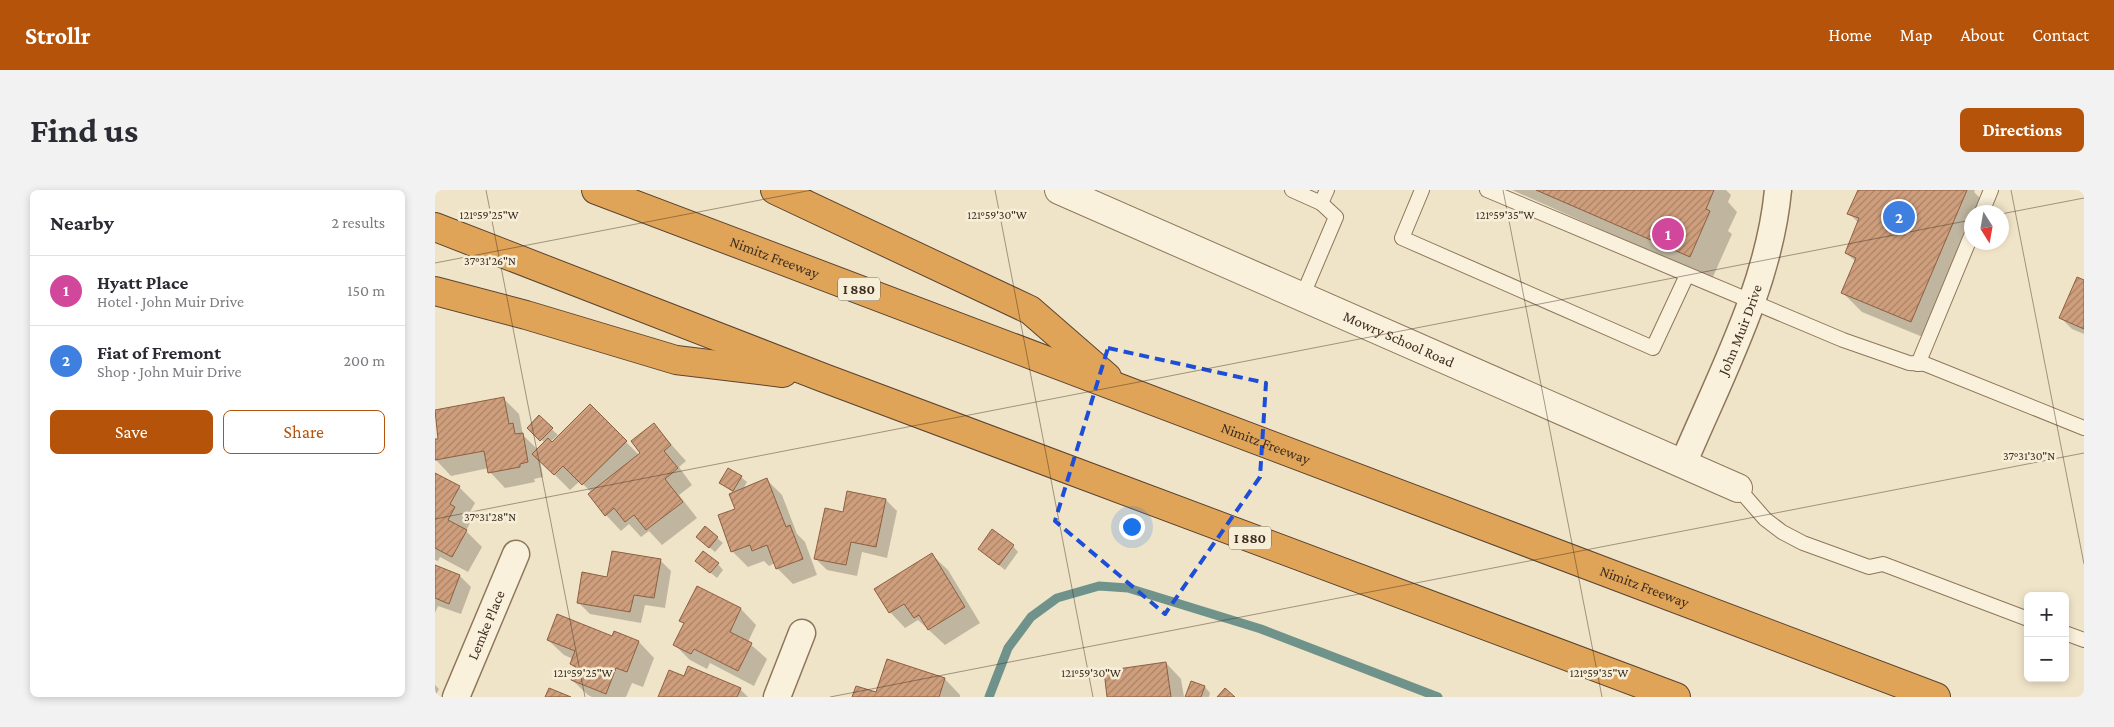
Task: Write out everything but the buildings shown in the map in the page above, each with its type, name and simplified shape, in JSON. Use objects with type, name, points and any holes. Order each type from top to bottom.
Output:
[{"type":"highway","name":"Nimitz Freeway","points":[[596,190],[1936,697]]},
{"type":"highway","points":[[775,190],[1030,310],[1122,389]]},
{"type":"highway","name":"I 880","points":[[435,227],[824,378],[1675,697]]},
{"type":"highway","points":[[435,291],[526,314],[676,360],[824,378]]},
{"type":"street","name":"Mowry School Road","points":[[1059,190],[1738,488]]},
{"type":"street","name":"John Muir Drive","points":[[1683,464],[1751,303],[1768,253],[1776,216],[1778,190]]},
{"type":"street","name":"Lemke Place","points":[[457,697],[516,554]]},
{"type":"street","points":[[777,697],[802,632]]},
{"type":"lane","points":[[1292,190],[1324,196],[1337,217],[1302,297]]},
{"type":"lane","points":[[1422,190],[1403,238],[1653,348],[1687,276]]},
{"type":"lane","points":[[1487,190],[1751,303],[1843,340],[1909,363],[1925,364],[2084,428]]},
{"type":"lane","points":[[1984,205],[1991,190]]},
{"type":"lane","points":[[1918,364],[1965,250]]},
{"type":"lane","points":[[1738,488],[1765,519],[1781,532],[1803,543],[1869,567],[1883,564],[2024,617]]},
{"type":"lane","points":[[2069,634],[2084,640]]},
{"type":"highlighted area","points":[[1108,348],[1266,383],[1260,477],[1165,614],[1055,521]]},
{"type":"waterway","points":[[989,697],[1008,648],[1031,617],[1057,598],[1099,586],[1128,588],[1261,629],[1438,697]]},
{"type":"place","name":"Fiat of Fremont","points":[[1899,217]]},
{"type":"place","name":"Hyatt Place","points":[[1668,234]]}]
